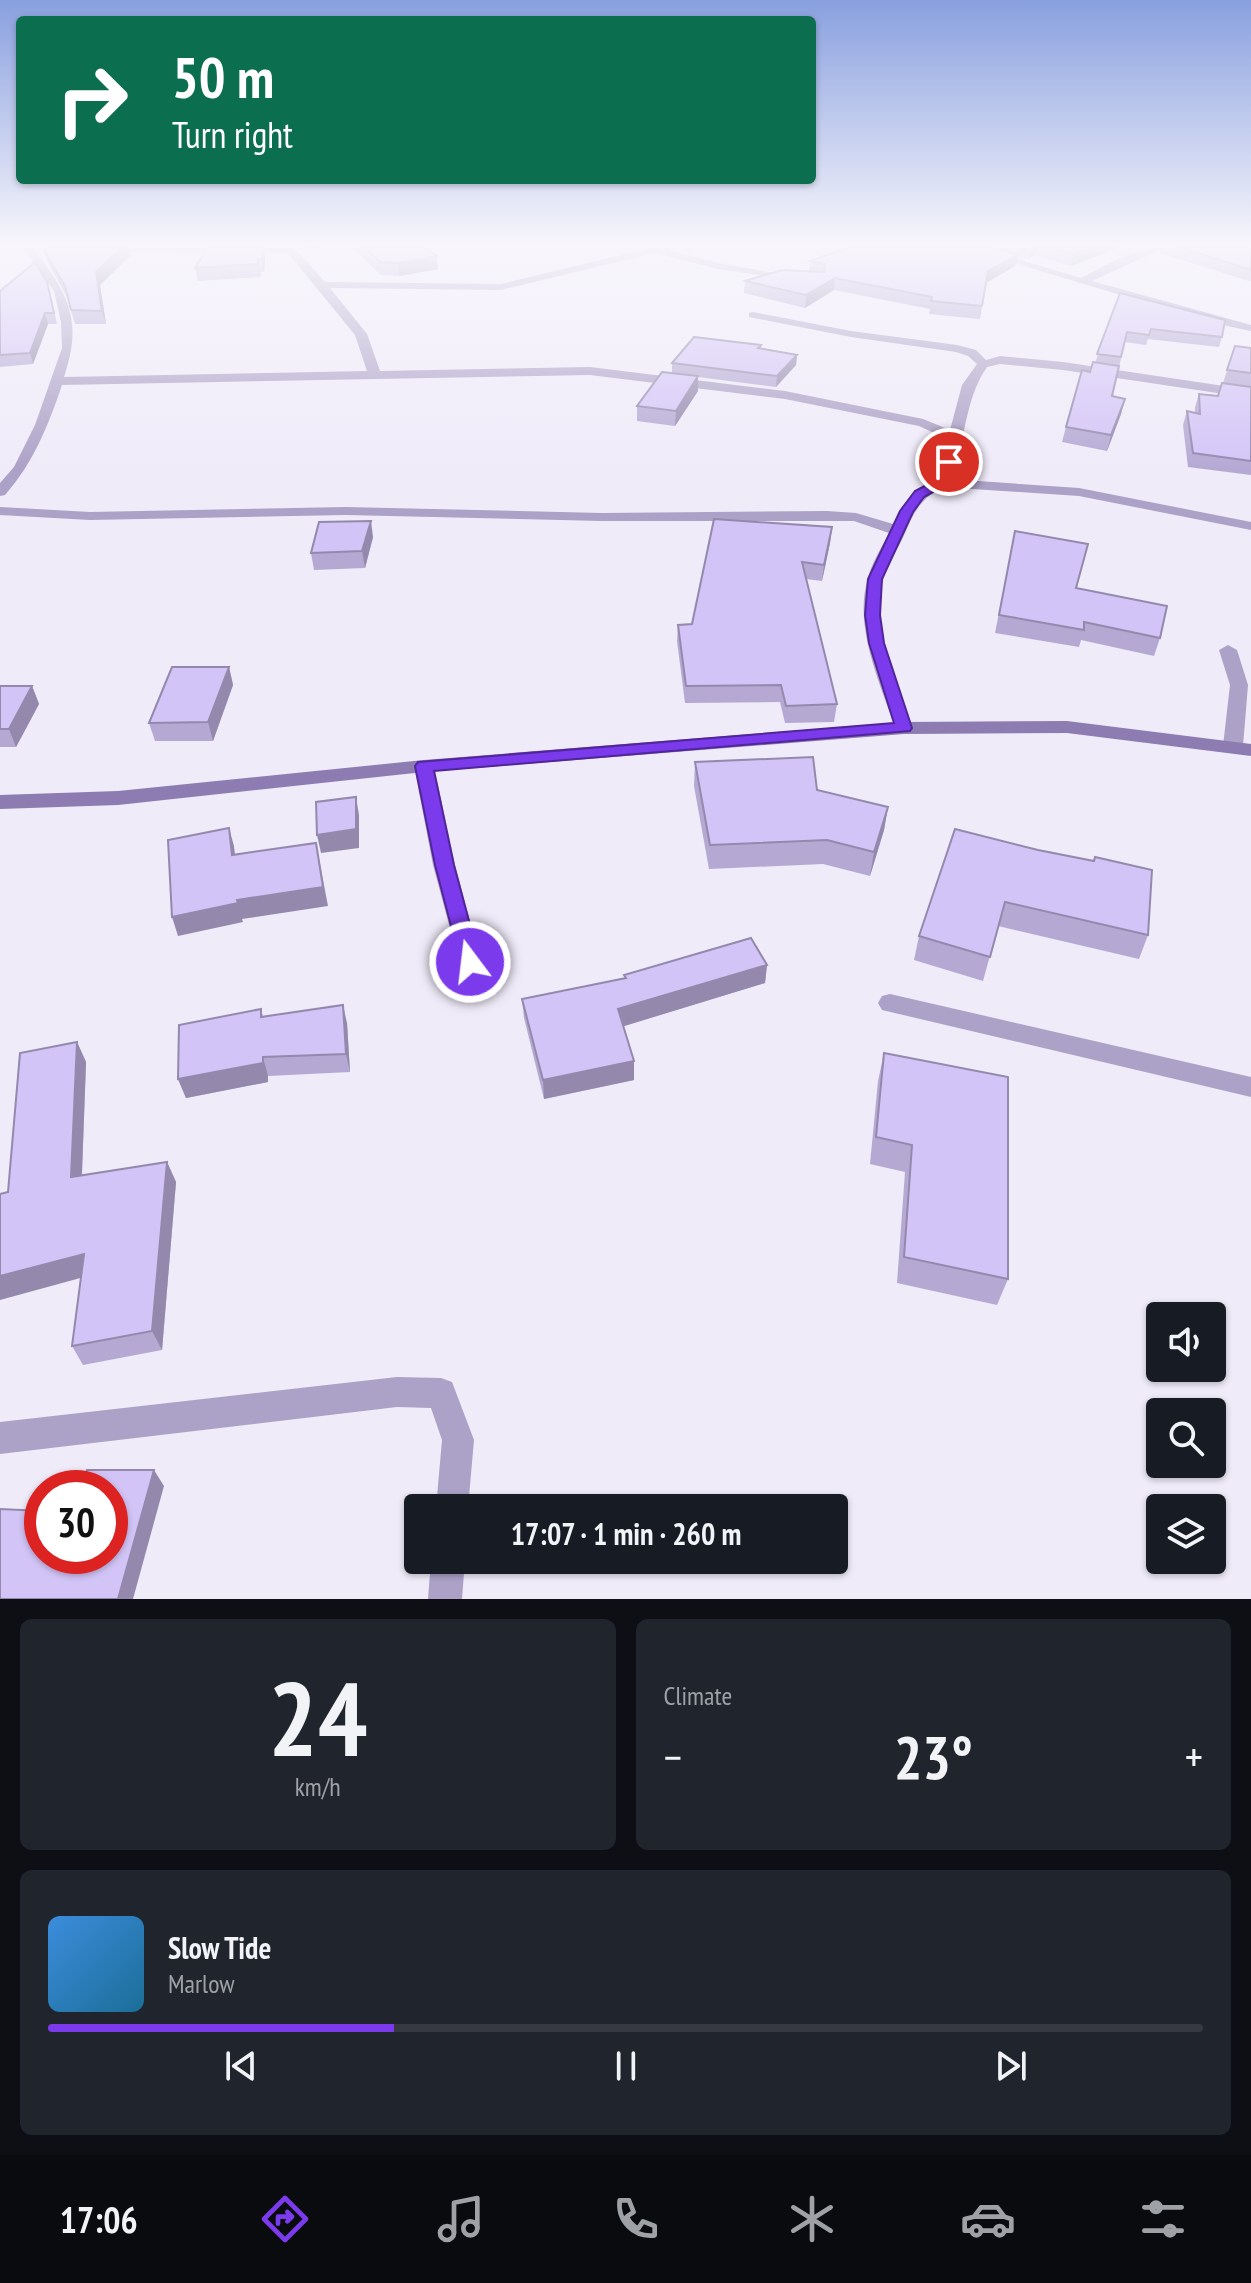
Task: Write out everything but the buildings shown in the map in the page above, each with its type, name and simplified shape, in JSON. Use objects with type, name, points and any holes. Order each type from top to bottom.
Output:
[{"type":"street","points":[[0,492],[20,469],[42,425],[68,348],[67,321]]},
{"type":"street","points":[[350,321],[361,334],[374,373]]},
{"type":"street","points":[[782,321],[957,349],[972,353],[983,364]]},
{"type":"street","points":[[1216,321],[1251,328]]},
{"type":"street","points":[[940,483],[956,438],[968,385],[983,364],[1000,360],[1063,366],[1251,394]]},
{"type":"street","points":[[56,381],[553,369],[650,377],[785,395],[923,423],[956,438]]},
{"type":"street","points":[[904,728],[876,643],[873,615],[875,579],[906,511],[920,494],[940,483],[1079,492],[1251,526]]},
{"type":"street","points":[[0,511],[90,516],[346,511],[602,517],[803,515],[856,517],[899,531]]},
{"type":"street","points":[[0,802],[118,798],[424,766],[904,728],[1067,727],[1242,748],[1239,685],[1228,650]]},
{"type":"street","points":[[424,766],[444,865],[470,962]]},
{"type":"street","points":[[890,1003],[1251,1087]]},
{"type":"street","points":[[0,1438],[397,1392],[441,1393],[458,1440],[453,1494]]},
{"type":"street","points":[[445,1599],[447,1574]]},
{"type":"route","points":[[470,962],[444,865],[424,766],[904,728],[876,643],[873,615],[875,579],[906,511],[920,494],[940,483],[949,462]]}]
